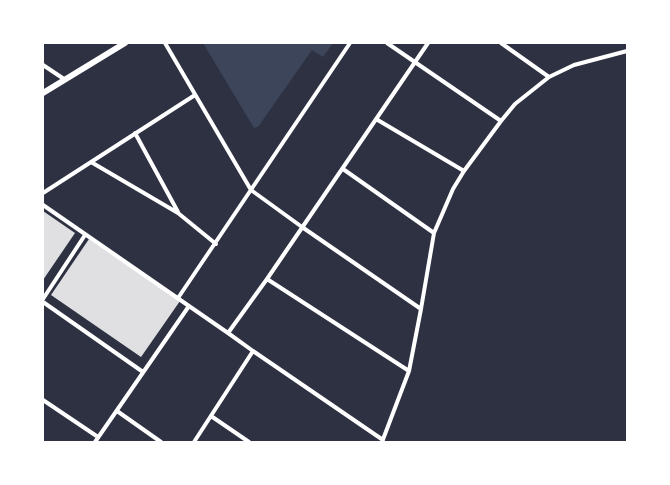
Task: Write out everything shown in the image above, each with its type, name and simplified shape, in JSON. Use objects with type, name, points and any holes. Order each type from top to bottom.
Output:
[{"type":"street","points":[[43,93],[124,43]]},
{"type":"street","points":[[165,43],[251,190],[421,309]]},
{"type":"street","points":[[178,298],[216,244],[350,43]]},
{"type":"street","points":[[387,43],[501,121]]},
{"type":"street","points":[[228,333],[343,169],[428,43]]},
{"type":"street","points":[[504,44],[549,77]]},
{"type":"street","points":[[43,205],[383,441],[409,371],[434,233],[453,189],[464,171],[515,104],[549,77],[574,65],[627,51]]},
{"type":"street","points":[[43,65],[64,79]]},
{"type":"street","points":[[43,193],[195,95]]},
{"type":"street","points":[[376,119],[464,171]]},
{"type":"street","points":[[135,133],[178,213]]},
{"type":"street","points":[[91,162],[178,213],[216,244]]},
{"type":"street","points":[[343,169],[434,233]]},
{"type":"street","points":[[85,235],[43,300],[143,372]]},
{"type":"street","points":[[267,279],[409,371]]},
{"type":"street","points":[[95,442],[189,306]]},
{"type":"street","points":[[194,442],[252,351]]},
{"type":"street","points":[[43,400],[98,437]]},
{"type":"street","points":[[117,411],[161,442]]},
{"type":"street","points":[[211,416],[248,442]]},
{"type":"shaded area","points":[[203,43],[333,43],[323,57],[312,50],[258,127],[254,128]]},
{"type":"building","points":[[43,211],[75,233],[43,280]]},
{"type":"building","points":[[89,239],[180,301],[141,357],[51,295]]}]
